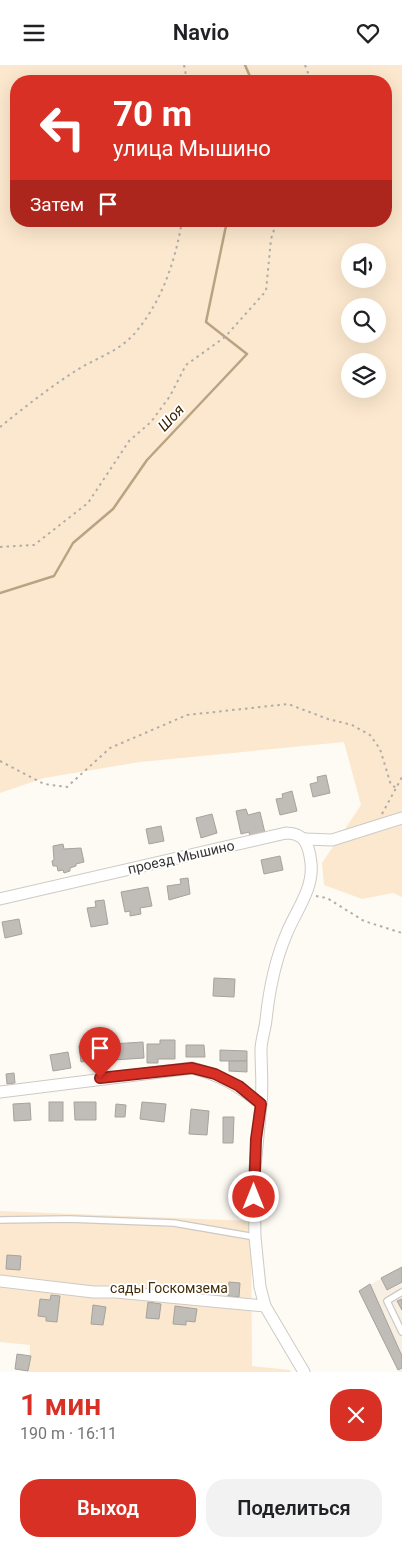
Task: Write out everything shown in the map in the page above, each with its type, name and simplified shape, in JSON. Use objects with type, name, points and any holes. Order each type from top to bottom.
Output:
[{"type":"street","name":"проезд Мышино","points":[[0,899],[286,833],[296,833],[305,839],[332,840],[402,818]]},
{"type":"street","points":[[304,1372],[265,1307],[260,1287],[255,1237],[254,1178],[263,1080],[261,1049],[267,1001],[283,943],[292,919],[306,896],[312,865],[305,839]]},
{"type":"street","points":[[0,1092],[192,1068],[215,1074],[239,1086],[261,1104]]},
{"type":"street","points":[[0,1281],[93,1292],[116,1292],[265,1307]]},
{"type":"lane","points":[[0,1220],[69,1219],[174,1223],[255,1237]]},
{"type":"lane","points":[[402,1292],[387,1301],[402,1331]]},
{"type":"path","points":[[0,427],[64,379],[102,358],[134,335],[157,303],[177,248],[181,227]]},
{"type":"path","points":[[0,547],[34,545],[88,503],[129,441],[151,422],[170,396],[186,365],[225,337],[266,291],[271,239],[275,227]]},
{"type":"path","points":[[0,761],[44,784],[67,787],[110,748],[187,715],[288,704],[328,719],[352,725],[370,735],[380,749],[391,785],[397,788]]},
{"type":"path","points":[[374,827],[402,777]]},
{"type":"path","points":[[306,896],[327,898],[364,921],[402,933]]},
{"type":"shaded area","points":[[402,1267],[402,1372],[399,1372],[359,1291]]},
{"type":"green space","points":[[0,65],[402,65],[402,897],[393,893],[362,899],[324,885],[322,863],[361,805],[344,742],[140,762],[44,778],[0,793]]},
{"type":"green space","name":"сады Госкомзема","points":[[0,1211],[251,1221],[252,1366],[290,1370],[291,1372],[29,1372],[30,1345],[0,1342]]},
{"type":"building","points":[[326,775],[330,793],[313,797],[310,784],[318,782],[317,777]]},
{"type":"building","points":[[292,791],[297,811],[280,815],[276,799],[283,798],[282,794]]},
{"type":"building","points":[[246,809],[248,815],[260,812],[265,833],[250,837],[249,832],[241,834],[236,811]]},
{"type":"building","points":[[212,814],[217,833],[201,838],[196,818]]},
{"type":"building","points":[[161,826],[164,841],[149,844],[146,829]]},
{"type":"building","points":[[63,844],[64,849],[81,848],[84,862],[76,864],[76,866],[70,868],[70,871],[64,873],[63,870],[58,871],[57,866],[53,866],[52,861],[54,860],[53,846]]},
{"type":"building","points":[[280,856],[283,870],[264,874],[261,860]]},
{"type":"building","points":[[188,878],[190,894],[169,900],[167,886],[181,884],[180,879]]},
{"type":"building","points":[[148,887],[152,906],[140,908],[141,914],[130,916],[130,911],[125,912],[121,892]]},
{"type":"building","points":[[104,900],[108,924],[91,927],[87,908],[96,907],[95,901]]},
{"type":"building","points":[[19,919],[22,934],[5,938],[2,922]]},
{"type":"building","points":[[214,978],[235,979],[234,997],[213,996]]},
{"type":"building","points":[[160,1040],[175,1040],[175,1059],[158,1059],[158,1063],[147,1063],[147,1044],[160,1044]]},
{"type":"building","points":[[143,1042],[144,1058],[113,1060],[112,1044]]},
{"type":"building","points":[[106,1043],[109,1065],[100,1066],[99,1060],[81,1062],[79,1046]]},
{"type":"building","points":[[186,1045],[204,1045],[205,1057],[186,1057]]},
{"type":"building","points":[[220,1050],[247,1051],[247,1061],[220,1061]]},
{"type":"building","points":[[68,1052],[71,1068],[53,1071],[50,1055]]},
{"type":"building","points":[[229,1061],[247,1061],[247,1072],[229,1071]]},
{"type":"building","points":[[14,1073],[15,1083],[7,1084],[6,1074]]},
{"type":"building","points":[[49,1102],[63,1102],[63,1121],[49,1121]]},
{"type":"building","points":[[74,1102],[96,1102],[96,1120],[75,1120]]},
{"type":"building","points":[[142,1102],[166,1104],[164,1122],[140,1119]]},
{"type":"building","points":[[30,1103],[31,1120],[14,1121],[13,1104]]},
{"type":"building","points":[[116,1104],[126,1105],[125,1117],[115,1117]]},
{"type":"building","points":[[191,1109],[209,1111],[207,1135],[189,1134]]},
{"type":"building","points":[[223,1117],[234,1117],[233,1143],[223,1143]]},
{"type":"building","points":[[7,1255],[21,1256],[20,1270],[6,1269]]},
{"type":"building","points":[[402,1267],[402,1282],[387,1290],[381,1278]]},
{"type":"building","points":[[229,1282],[240,1283],[239,1297],[228,1296]]},
{"type":"building","points":[[370,1284],[402,1356],[402,1368],[398,1370],[359,1291]]},
{"type":"building","points":[[51,1295],[60,1296],[57,1322],[46,1321],[46,1317],[38,1316],[40,1299],[50,1300]]},
{"type":"building","points":[[402,1299],[402,1310],[397,1301]]},
{"type":"building","points":[[148,1302],[161,1304],[159,1319],[146,1318]]},
{"type":"building","points":[[93,1305],[106,1307],[103,1325],[91,1324]]},
{"type":"building","points":[[175,1306],[197,1309],[195,1322],[186,1321],[186,1325],[173,1324]]},
{"type":"building","points":[[17,1354],[31,1356],[28,1371],[15,1369]]},
{"type":"waterway","name":"Шоя","points":[[245,65],[249,75]]},
{"type":"waterway","name":"Шоя","points":[[0,593],[54,576],[73,543],[113,509],[147,460],[247,354],[206,322],[226,227]]},
{"type":"route","points":[[100,1078],[192,1068],[215,1074],[239,1086],[261,1104],[256,1139],[254,1197]]}]
